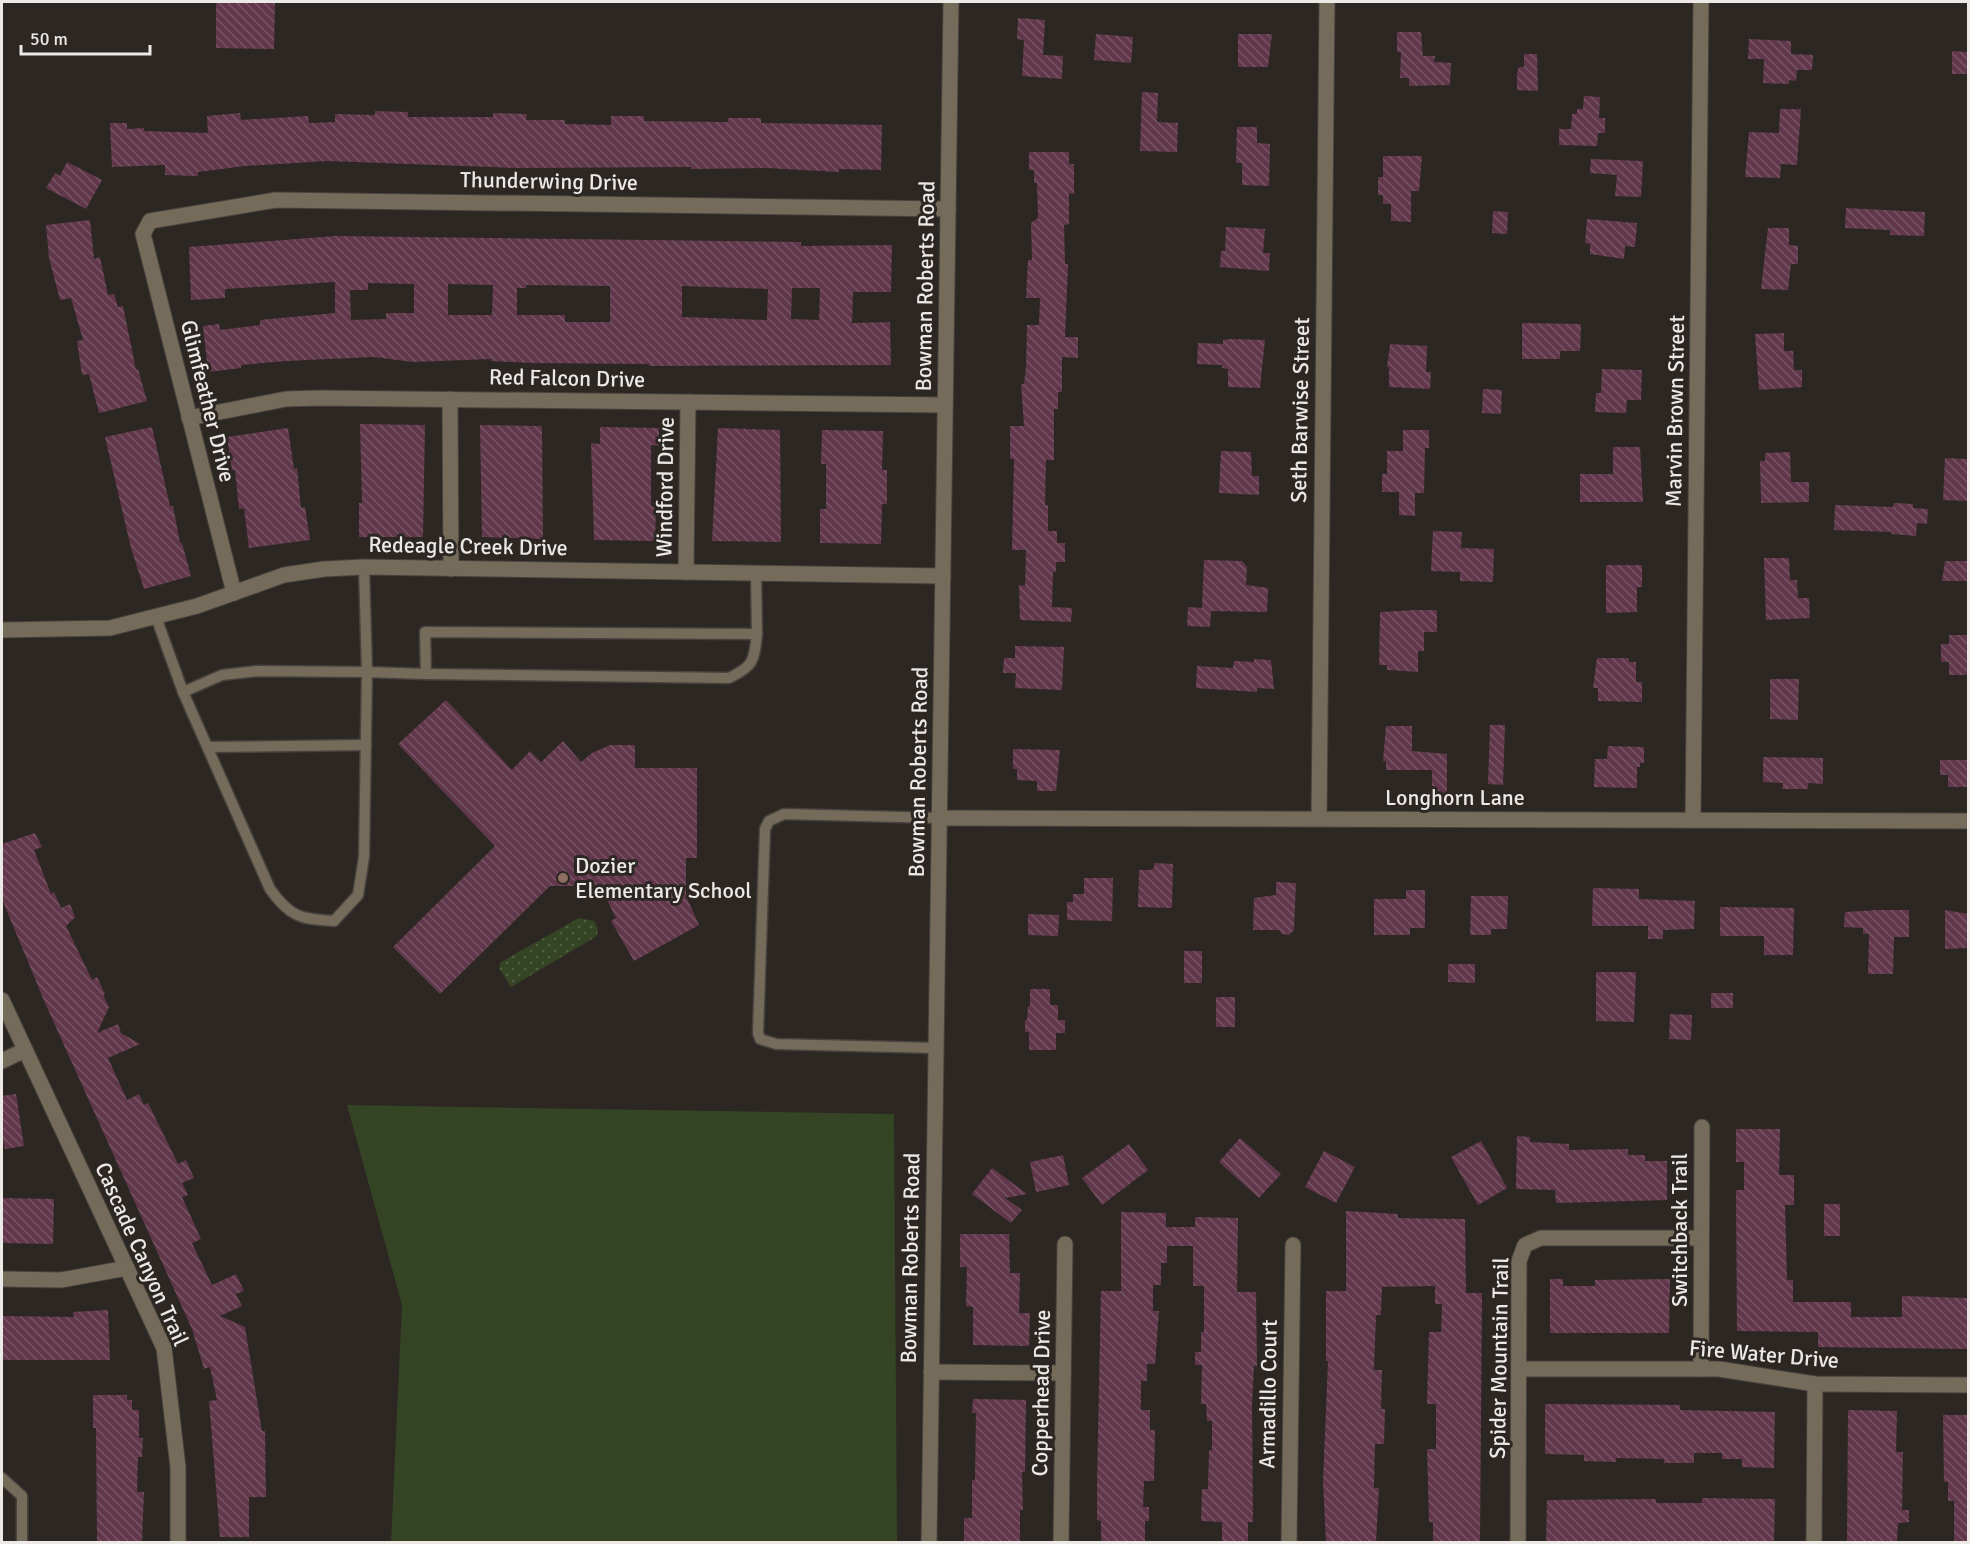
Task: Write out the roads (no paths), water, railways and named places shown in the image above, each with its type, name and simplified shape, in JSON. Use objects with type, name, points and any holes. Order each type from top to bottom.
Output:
[{"type":"street","name":"Bowman Roberts Road","points":[[929,1542],[951,2]]},
{"type":"street","name":"Seth Barwise Street","points":[[1319,819],[1327,2]]},
{"type":"street","name":"Marvin Brown Street","points":[[1693,820],[1701,2]]},
{"type":"street","name":"Thunderwing Drive","points":[[150,221],[276,200],[948,209]]},
{"type":"street","name":"Glimfeather Drive","points":[[150,221],[143,234],[234,593]]},
{"type":"street","name":"Red Falcon Drive","points":[[189,418],[286,399],[945,405]]},
{"type":"street","points":[[450,399],[451,569]]},
{"type":"street","name":"Windford Drive","points":[[686,572],[688,402]]},
{"type":"street","name":"Redeagle Creek Drive","points":[[2,630],[110,628],[156,617],[284,575],[324,569],[364,567],[943,576]]},
{"type":"street","name":"Longhorn Lane","points":[[940,818],[1968,821]]},
{"type":"street","name":"Cascade Canyon Trail","points":[[2,1000],[164,1348],[178,1467],[178,1542]]},
{"type":"street","points":[[2,1061],[25,1050]]},
{"type":"street","name":"Switchback Trail","points":[[1701,1369],[1702,1126]]},
{"type":"street","name":"Spider Mountain Trail","points":[[1518,1542],[1519,1261],[1525,1245],[1541,1238],[1701,1238]]},
{"type":"street","name":"Copperhead Drive","points":[[1061,1542],[1065,1244]]},
{"type":"street","name":"Armadillo Court","points":[[1289,1542],[1293,1245]]},
{"type":"street","points":[[2,1279],[61,1280],[127,1268]]},
{"type":"street","name":"Fire Water Drive","points":[[1519,1369],[1734,1370],[1815,1384],[1968,1385]]},
{"type":"street","points":[[931,1372],[1063,1373]]},
{"type":"street","points":[[1814,1542],[1815,1384]]},
{"type":"lane","points":[[156,617],[183,692],[270,889],[286,910],[306,920],[334,921],[358,895],[364,857],[367,672],[364,567]]},
{"type":"lane","points":[[183,692],[222,675],[257,671],[729,678],[748,669],[754,657],[758,634],[756,573]]},
{"type":"lane","points":[[426,674],[425,632],[758,634]]},
{"type":"lane","points":[[208,747],[366,745]]},
{"type":"lane","points":[[936,1048],[776,1044],[760,1039],[765,829],[769,821],[784,814],[940,818]]},
{"type":"lane","points":[[2,1478],[22,1496],[22,1542]]},
{"type":"place","name":"Dozier Elementary School","points":[[563,878]]}]
